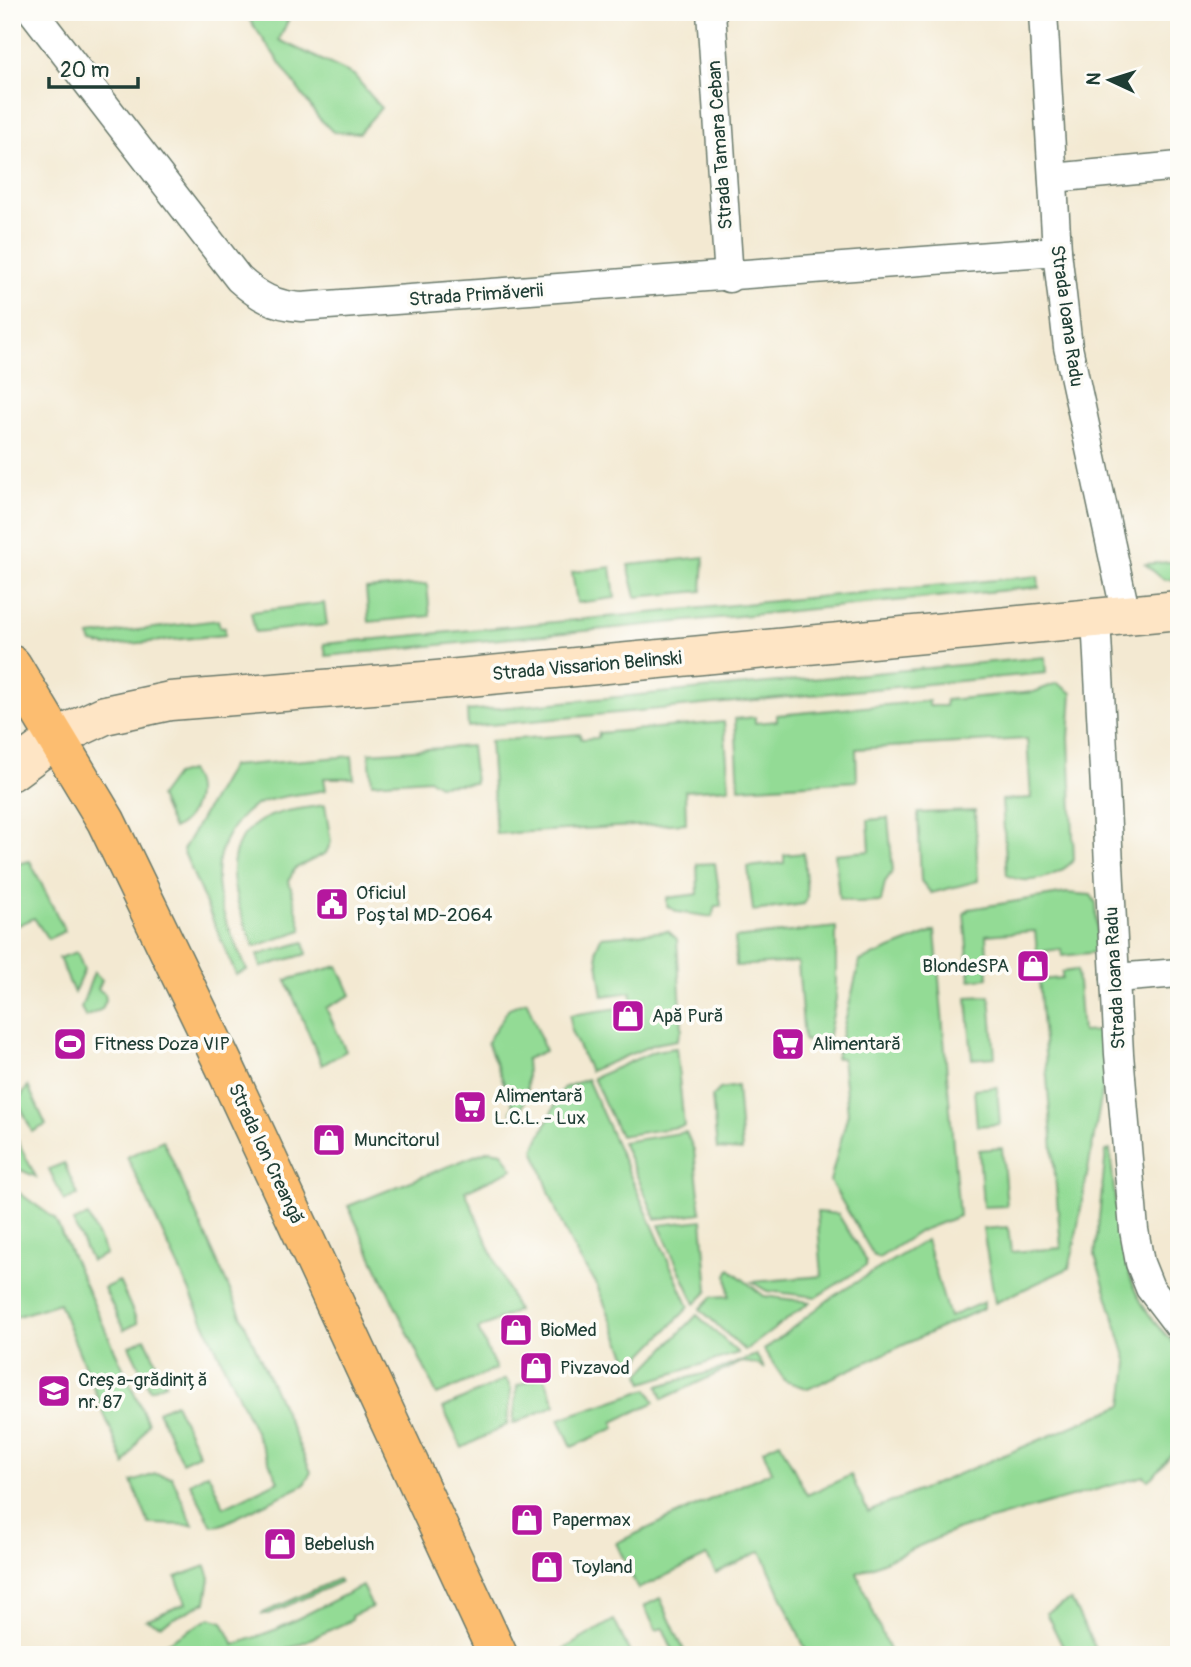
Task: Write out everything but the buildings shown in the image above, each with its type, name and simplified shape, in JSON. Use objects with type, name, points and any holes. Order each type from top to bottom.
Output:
[{"type":"main road","name":"Strada Vissarion Belinski","points":[[12,771],[58,737],[105,715],[170,701],[1179,610]]},
{"type":"main road","name":"Strada Ion Creangă","points":[[12,665],[58,737],[106,821],[190,992],[498,1655]]},
{"type":"street","name":"Strada Primăverii","points":[[33,12],[239,279],[259,297],[279,305],[301,307],[729,278],[1057,251]]},
{"type":"street","name":"Strada Tamara Ceban","points":[[711,12],[729,278]]},
{"type":"street","name":"Strada Ioana Radu","points":[[1043,12],[1057,251],[1068,347],[1111,616],[1115,978],[1134,1230],[1140,1263],[1150,1288],[1179,1326]]},
{"type":"street","points":[[1053,178],[1179,166]]},
{"type":"street","points":[[1115,978],[1179,973]]},
{"type":"green space","points":[[244,12],[292,12],[279,40],[354,75],[381,108],[359,133],[333,132],[318,117]]},
{"type":"green space","points":[[704,557],[702,591],[636,597],[628,565]]},
{"type":"green space","points":[[1179,561],[1179,579],[1164,580],[1145,564]]},
{"type":"green space","points":[[611,567],[615,598],[577,603],[572,572]]},
{"type":"green space","points":[[1038,576],[1039,587],[326,656],[324,644]]},
{"type":"green space","points":[[427,584],[430,616],[369,622],[366,589]]},
{"type":"green space","points":[[324,603],[327,625],[255,632],[251,612]]},
{"type":"green space","points":[[218,620],[220,628],[225,627],[225,635],[107,646],[92,643],[89,636]]},
{"type":"green space","points":[[1045,657],[1046,673],[468,727],[467,711]]},
{"type":"green space","points":[[1057,683],[1072,693],[1069,738],[1074,860],[1060,871],[1042,878],[1024,880],[1007,875],[1002,800],[1031,798],[1027,739],[856,749],[857,781],[739,788],[735,719],[755,717],[755,723],[777,721],[777,715],[929,701],[929,706],[945,706],[946,700],[1034,692]]},
{"type":"green space","points":[[724,722],[729,788],[685,791],[686,823],[496,834],[490,741],[580,734],[581,739],[598,738],[599,733]]},
{"type":"green space","points":[[471,746],[475,783],[439,785],[429,779],[372,783],[369,753]]},
{"type":"green space","points":[[352,756],[354,778],[324,778],[326,790],[258,804],[245,813],[231,830],[222,848],[217,883],[225,918],[247,970],[236,975],[183,850],[231,766]]},
{"type":"green space","points":[[189,771],[196,787],[194,803],[187,818],[173,829],[159,797],[175,775]]},
{"type":"green space","points":[[325,805],[331,842],[326,853],[294,869],[289,881],[302,930],[254,947],[236,897],[233,862],[237,846],[247,832],[262,820],[293,810]]},
{"type":"green space","points":[[975,811],[978,881],[931,893],[921,881],[918,813]]},
{"type":"green space","points":[[888,818],[893,871],[885,882],[881,902],[858,903],[839,899],[835,854],[870,851],[868,820]]},
{"type":"green space","points":[[804,853],[807,897],[804,904],[753,911],[748,867],[784,863],[784,855]]},
{"type":"green space","points":[[30,861],[65,931],[48,939],[34,918],[12,928],[12,865]]},
{"type":"green space","points":[[715,863],[721,906],[715,906],[712,917],[678,912],[667,906],[667,898],[698,894],[697,864]]},
{"type":"green space","points":[[1066,893],[1091,895],[1096,903],[1098,952],[1062,956],[1061,949],[1037,952],[1035,931],[986,935],[988,978],[970,980],[964,914],[969,909]]},
{"type":"green space","points":[[836,927],[836,999],[828,1039],[804,1041],[798,962],[736,966],[735,938]]},
{"type":"green space","points":[[668,931],[677,939],[682,1029],[677,1040],[655,1044],[590,1071],[571,1031],[570,1015],[619,1008],[626,1027],[633,1026],[636,1018],[631,992],[603,996],[596,949],[601,937]]},
{"type":"green space","points":[[935,931],[959,1216],[920,1231],[879,1258],[874,1256],[830,1181],[848,1113],[842,1058],[836,1058],[860,961]]},
{"type":"green space","points":[[304,942],[307,954],[261,967],[257,955]]},
{"type":"green space","points":[[77,952],[84,970],[74,993],[59,958]]},
{"type":"green space","points":[[338,966],[351,995],[326,1008],[346,1051],[322,1065],[286,980]]},
{"type":"green space","points":[[1077,970],[1082,1032],[1103,1031],[1106,1071],[1073,1252],[1069,1268],[995,1303],[983,1229],[1008,1227],[1011,1252],[1061,1248],[1039,980],[1062,978],[1062,972]]},
{"type":"green space","points":[[94,972],[102,980],[98,989],[105,994],[106,1000],[102,1009],[86,1017],[81,1008]]},
{"type":"green space","points":[[990,996],[995,1057],[972,1059],[967,997]]},
{"type":"green space","points":[[527,1001],[545,1051],[526,1059],[526,1098],[513,1117],[513,1105],[487,1042],[509,1008]]},
{"type":"green space","points":[[676,1048],[684,1126],[620,1136],[593,1078],[655,1051]]},
{"type":"green space","points":[[587,1079],[689,1307],[631,1367],[595,1281],[584,1267],[567,1235],[534,1149],[563,1088]]},
{"type":"green space","points":[[28,1086],[46,1125],[32,1132],[18,1101]]},
{"type":"green space","points":[[737,1086],[742,1151],[717,1149],[712,1097],[720,1089]]},
{"type":"green space","points":[[997,1087],[1000,1124],[977,1126],[974,1089]]},
{"type":"green space","points":[[12,1130],[36,1177],[12,1166]]},
{"type":"green space","points":[[686,1132],[694,1150],[701,1213],[656,1219],[622,1142]]},
{"type":"green space","points":[[163,1140],[311,1472],[304,1485],[221,1525],[212,1526],[190,1483],[208,1473],[224,1507],[278,1481],[127,1157]]},
{"type":"green space","points":[[1002,1148],[1007,1206],[983,1207],[979,1150]]},
{"type":"green space","points":[[489,1150],[502,1152],[513,1169],[465,1191],[517,1311],[478,1329],[496,1369],[437,1395],[348,1206]]},
{"type":"green space","points":[[1110,1150],[1122,1245],[1132,1282],[1157,1325],[1179,1349],[1179,1445],[1153,1477],[1148,1480],[1144,1476],[956,1530],[857,1573],[891,1655],[808,1655],[761,1551],[716,1573],[707,1556],[638,1589],[616,1543],[772,1471],[763,1450],[780,1442],[807,1495],[851,1475],[868,1512],[1123,1405],[1128,1363],[1095,1256],[1106,1151]]},
{"type":"green space","points":[[64,1163],[78,1195],[64,1201],[49,1169]]},
{"type":"green space","points":[[18,1192],[55,1219],[148,1423],[125,1465],[59,1303],[12,1318],[12,1195]]},
{"type":"green space","points":[[817,1212],[838,1214],[866,1260],[866,1266],[816,1297],[767,1291],[752,1282],[822,1276]]},
{"type":"green space","points":[[88,1216],[106,1254],[91,1261],[73,1222]]},
{"type":"green space","points":[[702,1220],[708,1291],[695,1304],[659,1225]]},
{"type":"green space","points":[[926,1240],[949,1317],[984,1302],[984,1308],[808,1389],[785,1381],[764,1350],[832,1297]]},
{"type":"green space","points":[[730,1269],[764,1296],[810,1302],[745,1351],[700,1309],[712,1297],[729,1296],[727,1275]]},
{"type":"green space","points":[[119,1281],[138,1323],[124,1330],[104,1288]]},
{"type":"green space","points":[[697,1315],[738,1353],[643,1383],[640,1374]]},
{"type":"green space","points":[[145,1338],[166,1383],[150,1390],[129,1346]]},
{"type":"green space","points":[[756,1355],[765,1369],[757,1364],[742,1362],[663,1399],[658,1386],[718,1370]]},
{"type":"green space","points":[[543,1375],[556,1405],[513,1424],[517,1386]]},
{"type":"green space","points":[[506,1379],[511,1389],[507,1425],[462,1448],[443,1408]]},
{"type":"green space","points":[[648,1389],[655,1402],[613,1422],[615,1428],[572,1447],[559,1419]]},
{"type":"green space","points":[[175,1403],[199,1454],[182,1462],[158,1411]]},
{"type":"green space","points":[[155,1474],[172,1477],[193,1525],[149,1524],[132,1482]]},
{"type":"green space","points":[[206,1566],[210,1578],[206,1602],[161,1625],[146,1620],[186,1603],[176,1577]]},
{"type":"green space","points":[[338,1579],[340,1582],[269,1614],[261,1614]]},
{"type":"green space","points":[[362,1586],[372,1607],[351,1616],[352,1620],[275,1655],[145,1655],[210,1618],[223,1622],[234,1645],[277,1629]]},
{"type":"green space","points":[[660,1598],[686,1655],[675,1655],[663,1628],[656,1630],[644,1606]]},
{"type":"green space","points":[[1071,1600],[1099,1655],[1067,1655],[1046,1613]]},
{"type":"green space","points":[[614,1620],[631,1655],[558,1655],[562,1650]]},
{"type":"place","name":"Oficiul Poștal MD-2064","points":[[332,904]]},
{"type":"place","name":"BlondeSPA","points":[[1033,966]]},
{"type":"place","name":"Apă Pură","points":[[628,1016]]},
{"type":"place","name":"Fitness Doza VIP","points":[[70,1044]]},
{"type":"place","name":"Alimentară","points":[[788,1044]]},
{"type":"place","name":"Alimentară L.C.L. - Lux","points":[[470,1107]]},
{"type":"place","name":"Muncitorul","points":[[329,1140]]},
{"type":"place","name":"BioMed","points":[[516,1330]]},
{"type":"place","name":"Pivzavod","points":[[536,1368]]},
{"type":"place","name":"Creșa-grădiniță nr. 87","points":[[54,1391]]},
{"type":"place","name":"Papermax","points":[[527,1520]]},
{"type":"place","name":"Bebelush","points":[[280,1544]]},
{"type":"place","name":"Toyland","points":[[547,1567]]}]
